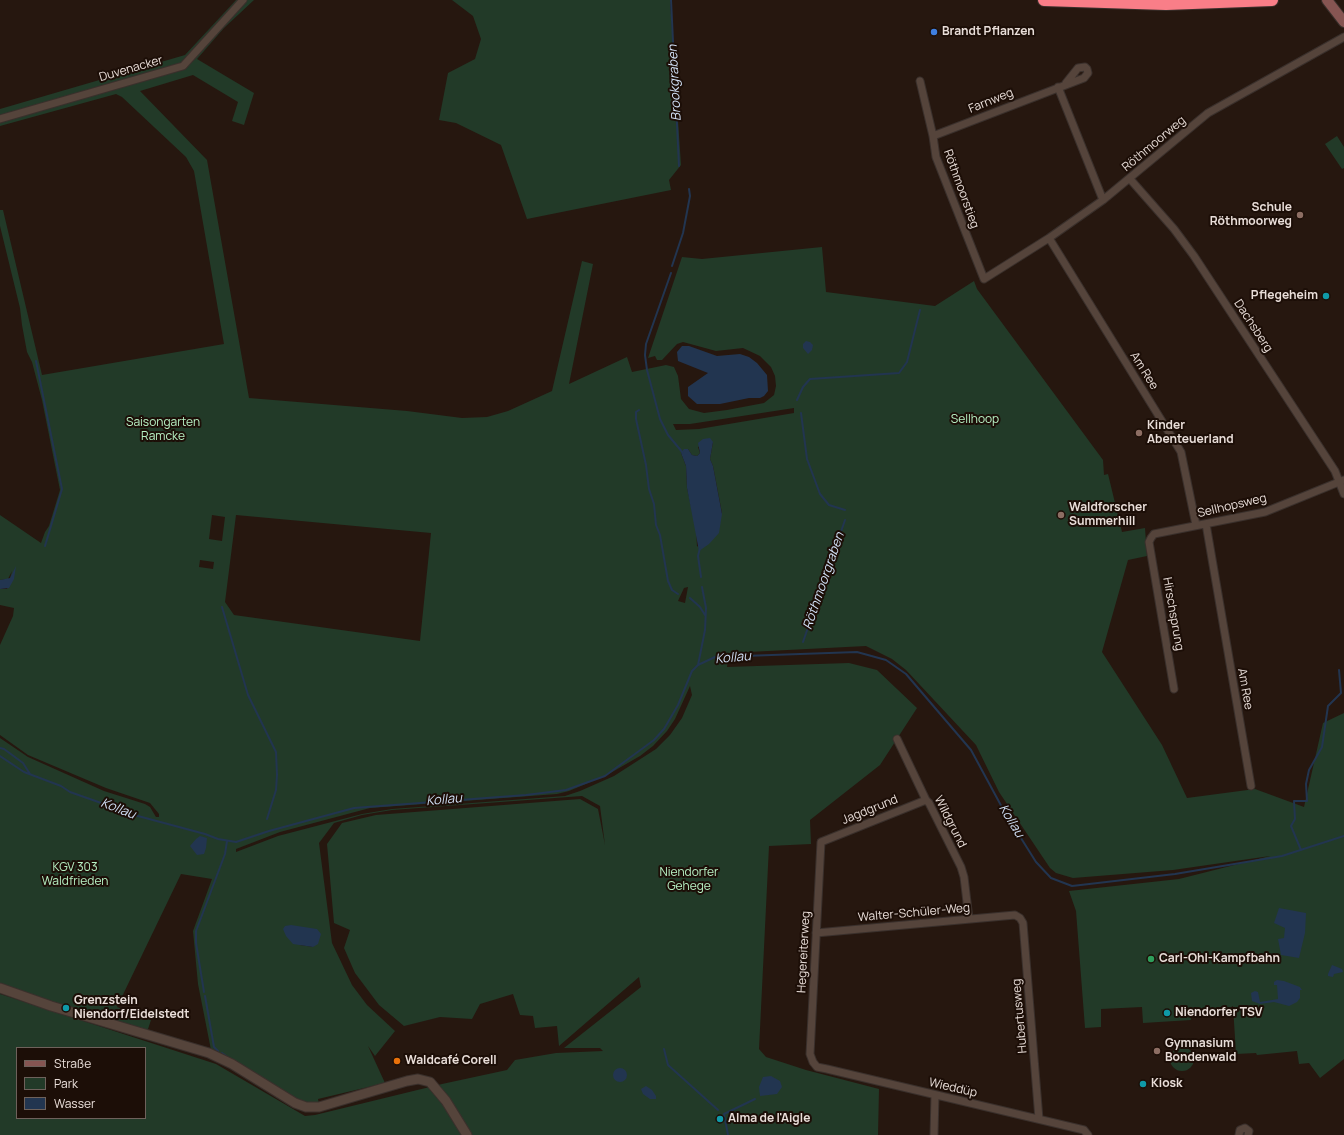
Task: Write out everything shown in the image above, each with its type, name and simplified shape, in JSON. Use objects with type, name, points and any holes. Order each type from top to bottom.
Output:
[{"type":"highway","points":[[1044,0],[1166,4],[1272,0]]},
{"type":"main road","points":[[1327,0],[1344,22]]},
{"type":"street","name":"Duvenacker","points":[[0,119],[183,66],[243,0]]},
{"type":"street","name":"Röthmoorweg","points":[[984,279],[1049,238],[1103,200],[1208,113],[1344,37]]},
{"type":"street","name":"Röthmoorstieg","points":[[920,81],[933,136],[936,157],[984,279]]},
{"type":"street","name":"Farnweg","points":[[933,136],[1066,84]]},
{"type":"street","points":[[1058,86],[1103,200]]},
{"type":"street","name":"Dachsberg","points":[[1130,179],[1174,229],[1194,256],[1342,481],[1344,494]]},
{"type":"street","name":"Am Ree","points":[[1049,238],[1181,452],[1196,526]]},
{"type":"street","name":"Sellhopsweg","points":[[1149,542],[1154,534],[1265,512],[1342,481]]},
{"type":"street","name":"Am Ree","points":[[1206,524],[1251,786]]},
{"type":"street","name":"Hirschsprung","points":[[1149,542],[1174,689]]},
{"type":"street","name":"Wildgrund","points":[[897,739],[926,800],[929,803],[961,867],[964,877],[969,919]]},
{"type":"street","name":"Jagdgrund","points":[[822,842],[926,800]]},
{"type":"street","name":"Hegereiterweg","points":[[812,1062],[810,1054],[822,842]]},
{"type":"street","name":"Walter-Schüler-Weg","points":[[816,933],[1015,915]]},
{"type":"street","name":"Hubertusweg","points":[[1015,915],[1020,918],[1023,923],[1039,1119]]},
{"type":"street","points":[[0,988],[51,1006],[208,1053],[232,1064],[295,1103],[306,1107],[319,1107],[407,1081],[418,1079],[430,1082],[446,1101],[466,1135]]},
{"type":"street","name":"Wieddüp","points":[[812,1062],[817,1067],[1084,1130],[1088,1135]]},
{"type":"street","points":[[934,1135],[935,1095]]},
{"type":"street","points":[[1239,1135],[1240,1130],[1245,1128],[1249,1131],[1248,1135]]},
{"type":"green space","points":[[236,0],[254,0],[224,28],[197,59],[254,93],[244,125],[232,121],[238,102],[193,75],[140,91],[207,160],[249,398],[407,411],[462,418],[487,417],[508,411],[552,391],[582,261],[593,264],[569,384],[627,357],[632,372],[666,365],[674,367],[678,376],[681,399],[689,409],[704,413],[727,410],[764,403],[774,395],[776,386],[775,376],[771,367],[760,356],[743,348],[716,351],[683,342],[677,344],[662,360],[657,360],[655,356],[648,358],[682,257],[702,259],[822,247],[826,292],[935,306],[974,281],[977,289],[1103,460],[1104,475],[1108,474],[1122,532],[1145,528],[1147,556],[1128,560],[1102,652],[1162,745],[1187,798],[1255,789],[1304,807],[1323,723],[1344,713],[1344,1059],[1320,1078],[1309,1063],[1299,1064],[1297,1051],[1257,1055],[1256,1053],[1236,1054],[1233,1006],[1228,1009],[1190,1012],[1191,1020],[1143,1023],[1142,1007],[1101,1009],[1101,1027],[1085,1028],[1076,911],[1069,891],[1179,879],[1270,856],[1173,870],[1073,878],[1056,873],[1050,868],[999,792],[976,745],[906,670],[892,659],[866,646],[729,653],[727,667],[849,663],[877,670],[917,708],[880,765],[810,820],[811,844],[769,846],[759,1049],[766,1057],[806,1070],[879,1089],[878,1135],[0,1135],[0,994],[216,1064],[305,1116],[315,1115],[442,1084],[507,1070],[515,1060],[556,1053],[603,1051],[600,1048],[564,1048],[641,987],[639,977],[559,1046],[557,1026],[535,1028],[533,1016],[520,1015],[513,994],[480,1004],[472,1019],[440,1017],[404,1026],[379,1005],[355,973],[344,948],[350,930],[334,923],[327,844],[342,823],[376,815],[580,799],[598,809],[605,845],[600,806],[582,796],[392,810],[362,815],[334,823],[319,843],[332,943],[352,985],[367,1005],[395,1031],[375,1056],[368,1046],[385,1083],[318,1099],[319,1104],[299,1102],[211,1050],[198,984],[193,931],[212,879],[181,874],[117,1007],[151,1020],[147,1032],[67,1008],[0,984],[0,738],[28,757],[104,791],[145,804],[150,807],[156,817],[159,817],[159,814],[150,803],[106,788],[28,755],[0,735],[0,645],[13,616],[14,608],[0,605],[0,589],[7,589],[12,571],[8,579],[0,580],[0,515],[41,543],[49,526],[60,490],[42,400],[32,362],[27,352],[20,308],[0,226],[0,210],[3,210],[42,375],[224,344],[194,171],[186,157],[122,97],[116,94],[0,126],[0,109],[185,55]],"holes":[[[794,408],[794,413],[699,429],[676,430],[673,424],[690,424]],[[713,442],[710,459],[713,466],[722,513],[697,547],[696,528],[687,488],[686,466],[681,453],[688,449],[692,455],[697,456],[700,453],[698,447]],[[212,515],[225,517],[222,541],[209,539]],[[236,515],[431,533],[420,641],[234,615],[225,602]],[[200,560],[214,562],[213,569],[199,567]],[[688,587],[685,603],[678,601],[684,588]],[[690,686],[692,695],[682,718],[670,735],[656,749],[614,776],[565,796],[392,809],[362,814],[278,836],[236,852],[236,849],[280,832],[370,808],[557,794],[569,791],[607,775],[640,756],[653,746],[667,731],[675,719]],[[317,929],[313,947],[300,945]]]},
{"type":"green space","points":[[452,0],[670,0],[681,165],[669,180],[671,190],[527,219],[501,145],[456,123],[439,120],[448,73],[475,59],[481,39],[473,16]]},
{"type":"green space","points":[[1337,136],[1344,147],[1344,168],[1342,169],[1325,144]]},
{"type":"green space","points":[[1182,1047],[1187,1048],[1193,1054],[1193,1064],[1187,1070],[1182,1071],[1177,1070],[1171,1064],[1170,1059],[1171,1054],[1177,1048]]},
{"type":"water","points":[[806,341],[813,345],[812,350],[808,354],[803,348],[803,344]]},
{"type":"water","points":[[682,346],[689,346],[717,356],[740,354],[749,357],[757,363],[767,375],[768,391],[760,398],[749,398],[720,404],[697,404],[688,396],[688,387],[708,373],[678,361],[677,352]]},
{"type":"water","points":[[710,438],[713,442],[710,459],[713,466],[722,514],[719,533],[709,544],[699,551],[687,488],[686,466],[681,453],[684,449],[688,449],[692,455],[697,456],[700,453],[698,443],[703,439]]},
{"type":"water","points":[[16,566],[14,579],[9,588],[0,589],[0,580],[10,578]]},
{"type":"water","points":[[200,836],[207,838],[206,848],[204,854],[197,855],[190,846]]},
{"type":"water","points":[[1279,908],[1306,913],[1305,933],[1299,958],[1281,955],[1278,939],[1284,938],[1285,928],[1274,923]]},
{"type":"water","points":[[291,925],[317,929],[321,934],[318,944],[313,947],[293,944],[286,936],[283,929],[285,926]]},
{"type":"water","points":[[1332,965],[1342,969],[1343,972],[1334,974],[1333,977],[1328,976]]},
{"type":"water","points":[[1277,980],[1300,987],[1302,990],[1300,990],[1300,998],[1297,1002],[1289,1006],[1274,1002],[1260,1004],[1252,1001],[1251,993],[1255,991],[1258,992],[1260,1002],[1278,999],[1277,985],[1274,985],[1274,982]]},
{"type":"water","points":[[620,1068],[625,1070],[627,1075],[625,1080],[620,1082],[615,1080],[613,1075],[615,1070]]},
{"type":"water","points":[[771,1076],[780,1081],[782,1087],[777,1094],[760,1096],[759,1087],[763,1077]]},
{"type":"water","points":[[646,1086],[652,1090],[656,1096],[656,1099],[650,1099],[643,1094],[641,1089]]},
{"type":"waterway","name":"Brookgraben","points":[[671,0],[679,166]]},
{"type":"waterway","name":"Brookgraben","points":[[672,266],[683,233],[690,196],[689,189]]},
{"type":"waterway","name":"Brookgraben","points":[[671,273],[646,344],[645,355],[647,370],[660,419],[668,435],[683,453]]},
{"type":"waterway","name":"Röthmoorgraben","points":[[797,400],[803,387],[810,379],[899,373],[907,362],[920,310]]},
{"type":"waterway","points":[[36,361],[62,489],[45,546]]},
{"type":"waterway","points":[[639,410],[636,412],[636,419],[646,465],[649,489],[654,504],[656,525],[660,535],[668,581],[672,590],[678,594]]},
{"type":"waterway","name":"Röthmoorgraben","points":[[801,413],[807,459],[820,494],[829,505],[845,510]]},
{"type":"waterway","name":"Röthmoorgraben","points":[[803,642],[845,520]]},
{"type":"waterway","name":"Brookgraben","points":[[700,548],[698,556],[701,577]]},
{"type":"waterway","name":"Brookgraben","points":[[698,665],[705,630],[706,608],[702,587]]},
{"type":"waterway","points":[[690,598],[700,607],[705,615]]},
{"type":"waterway","points":[[222,607],[248,695],[276,752],[276,790],[267,819]]},
{"type":"waterway","name":"Kollau","points":[[0,756],[24,772],[61,786],[70,792],[138,816],[205,834],[218,839],[236,842],[269,831],[354,808],[526,795],[566,790],[605,776],[654,740],[664,729],[678,705],[692,671],[698,665],[715,657],[857,652],[886,660],[906,674],[971,750],[1004,811],[1036,862],[1051,878],[1072,886],[1175,874],[1282,856],[1344,836]]},
{"type":"waterway","points":[[1301,850],[1291,826],[1295,819],[1294,801],[1307,801],[1306,784],[1309,770],[1322,747],[1328,706],[1341,693],[1339,670]]},
{"type":"waterway","name":"Kollau","points":[[0,748],[4,749],[23,763],[30,774]]},
{"type":"waterway","points":[[204,992],[196,943],[196,931],[225,854],[227,841]]},
{"type":"waterway","points":[[205,996],[214,1047],[218,1051]]},
{"type":"waterway","points":[[664,1049],[668,1065],[718,1110]]},
{"type":"waterway","points":[[222,1053],[229,1058]]},
{"type":"waterway","points":[[728,1135],[724,1114],[755,1099]]},
{"type":"place","name":"Brandt Pflanzen","points":[[934,32]]},
{"type":"place","name":"Schule Röthmoorweg","points":[[1300,215]]},
{"type":"place","name":"Pflegeheim","points":[[1326,296]]},
{"type":"place","name":"Kinder Abenteuerland","points":[[1139,433]]},
{"type":"place","name":"Waldforscher Summerhill","points":[[1061,515]]},
{"type":"place","name":"Carl-Ohl-Kampfbahn","points":[[1151,959]]},
{"type":"place","name":"Grenzstein Niendorf/Eidelstedt","points":[[66,1008]]},
{"type":"place","name":"Niendorfer TSV","points":[[1167,1013]]},
{"type":"place","name":"Gymnasium Bondenwald","points":[[1157,1051]]},
{"type":"place","name":"Waldcafé Corell","points":[[397,1061]]},
{"type":"place","name":"Kiosk","points":[[1143,1084]]},
{"type":"place","name":"Alma de l'Aigle","points":[[720,1119]]},
{"type":"park label","name":"Sellhoop","points":[[975,420]]},
{"type":"park label","name":"Saisongarten Ramcke","points":[[163,430]]},
{"type":"park label","name":"KGV 303 Waldfrieden","points":[[75,875]]},
{"type":"park label","name":"Niendorfer Gehege","points":[[689,880]]}]
